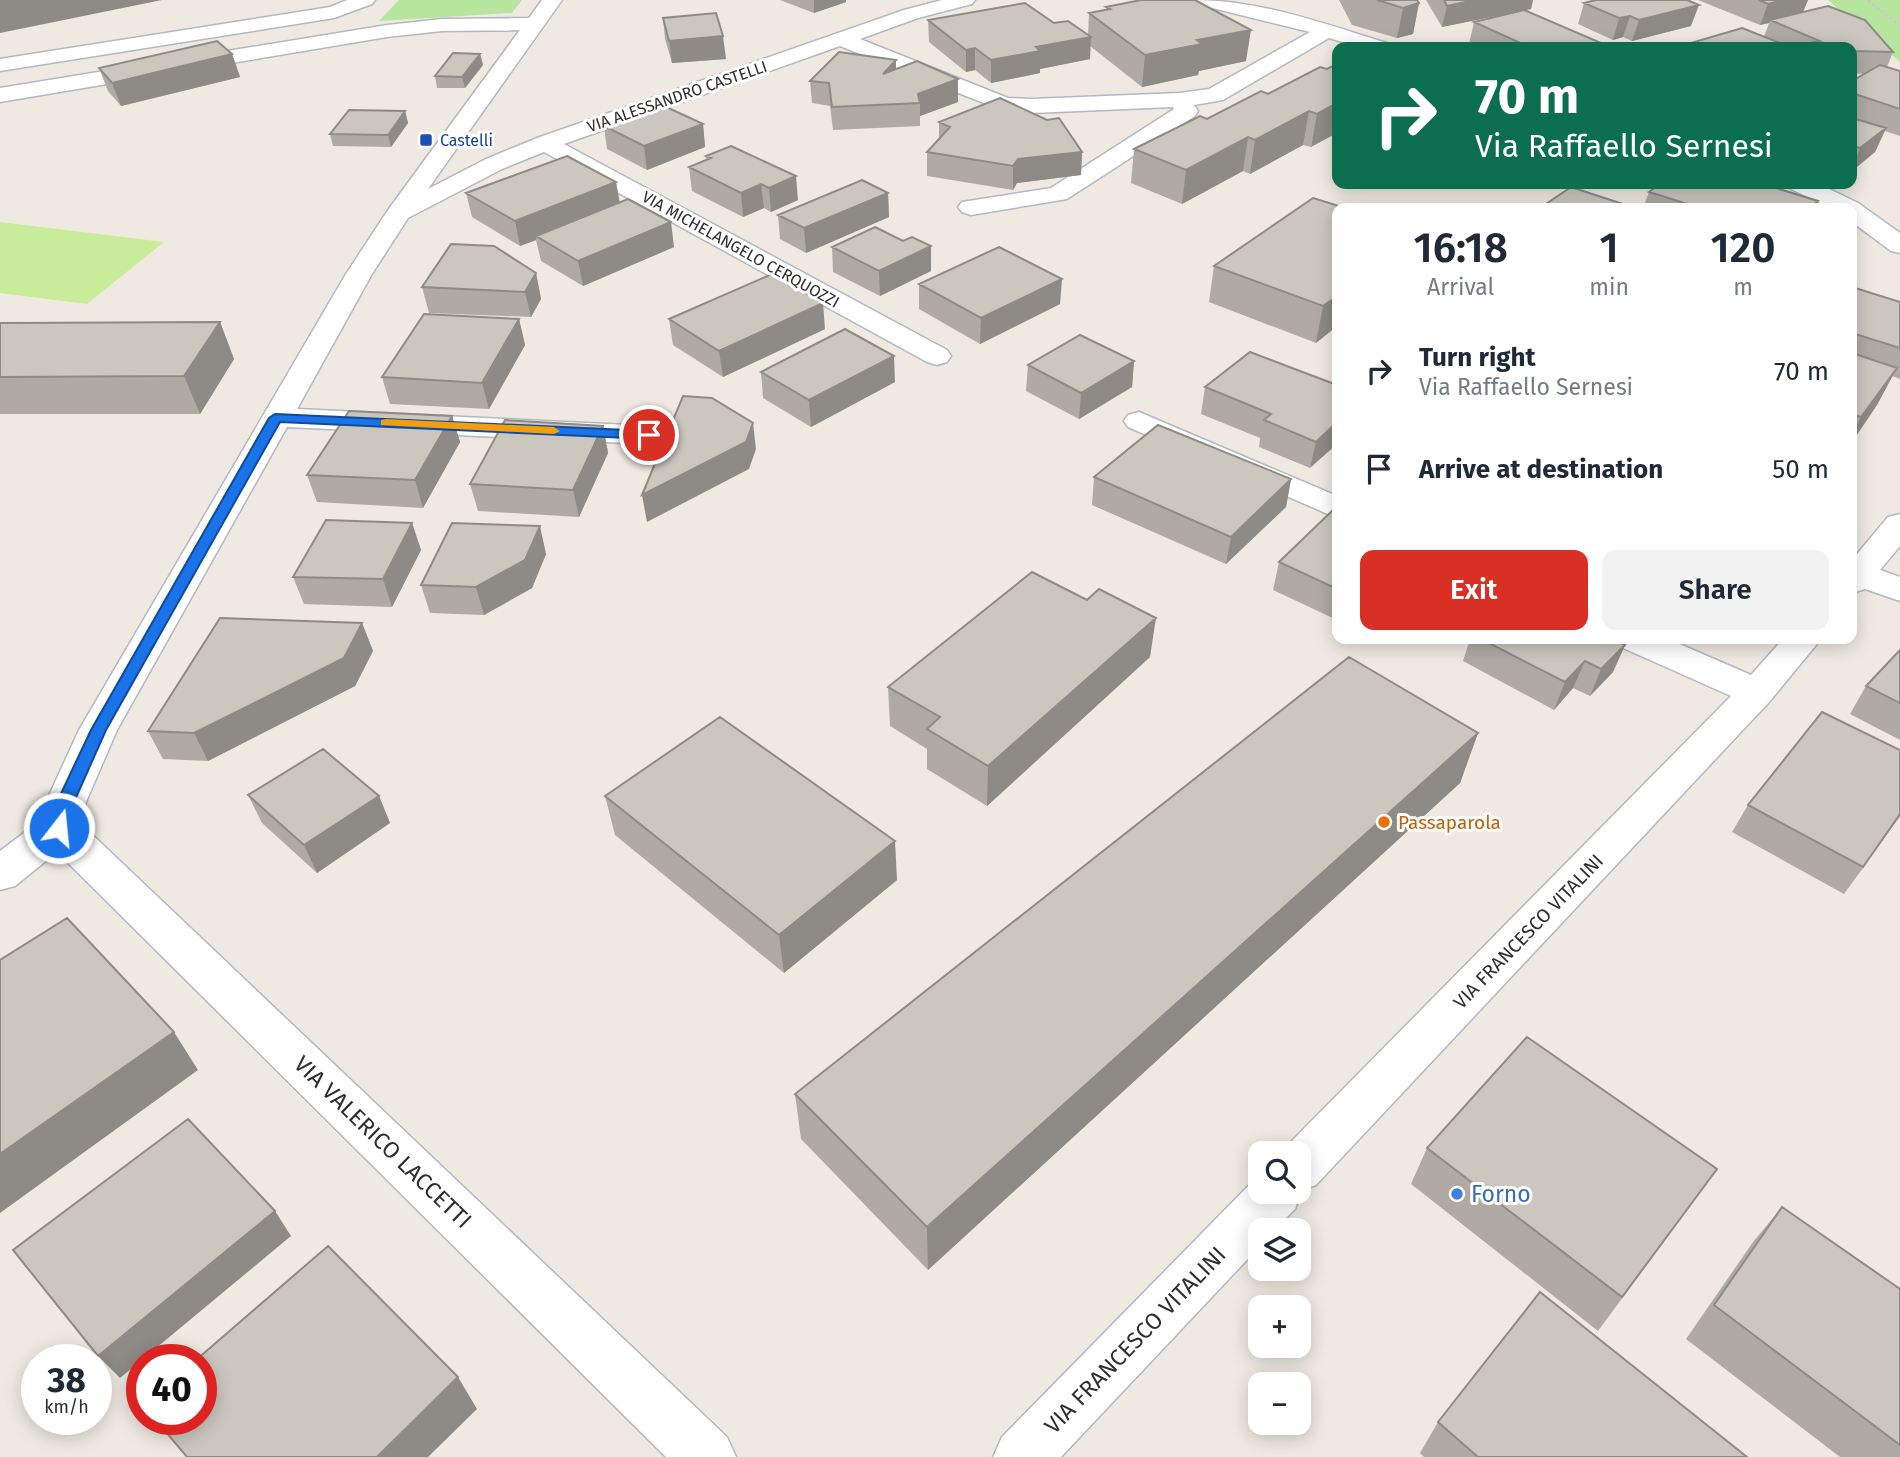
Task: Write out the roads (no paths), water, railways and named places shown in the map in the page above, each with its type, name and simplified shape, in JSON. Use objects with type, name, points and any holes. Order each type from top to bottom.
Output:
[{"type":"street","points":[[0,65],[334,12],[365,0]]},
{"type":"street","name":"VIA ALESSANDRO CASTELLI","points":[[59,828],[66,802],[99,730],[352,285],[397,215],[552,0]]},
{"type":"street","name":"VIA ALESSANDRO CASTELLI","points":[[397,215],[494,164],[545,143],[911,14],[965,0]]},
{"type":"street","points":[[1203,0],[1319,22],[1368,42]]},
{"type":"street","points":[[841,39],[1004,104],[1032,106],[1180,100],[1215,95],[1319,22]]},
{"type":"street","points":[[0,95],[387,31],[442,25],[534,24]]},
{"type":"street","points":[[971,207],[1058,194],[1187,111],[1180,100]]},
{"type":"street","name":"VIA MICHELANGELO CERQUOZZI","points":[[545,143],[937,356]]},
{"type":"street","points":[[1810,189],[1838,203]]},
{"type":"street","points":[[1857,214],[1900,245]]},
{"type":"street","points":[[275,418],[649,435]]},
{"type":"street","points":[[1139,421],[1332,506]]},
{"type":"street","points":[[1857,576],[1900,524]]},
{"type":"street","points":[[1857,579],[1900,590]]},
{"type":"street","points":[[1647,644],[1757,692]]},
{"type":"street","name":"VIA FRANCESCO VITALINI","points":[[1311,1155],[1757,692],[1799,644]]},
{"type":"street","points":[[0,874],[59,828]]},
{"type":"street","name":"VIA VALERICO LACCETTI","points":[[59,828],[707,1457]]},
{"type":"street","name":"VIA FRANCESCO VITALINI","points":[[1022,1457],[1265,1204]]},
{"type":"place","name":"Castelli","points":[[426,140]]},
{"type":"place","name":"Passaparola","points":[[1384,822]]},
{"type":"place","name":"Forno","points":[[1457,1194]]}]
